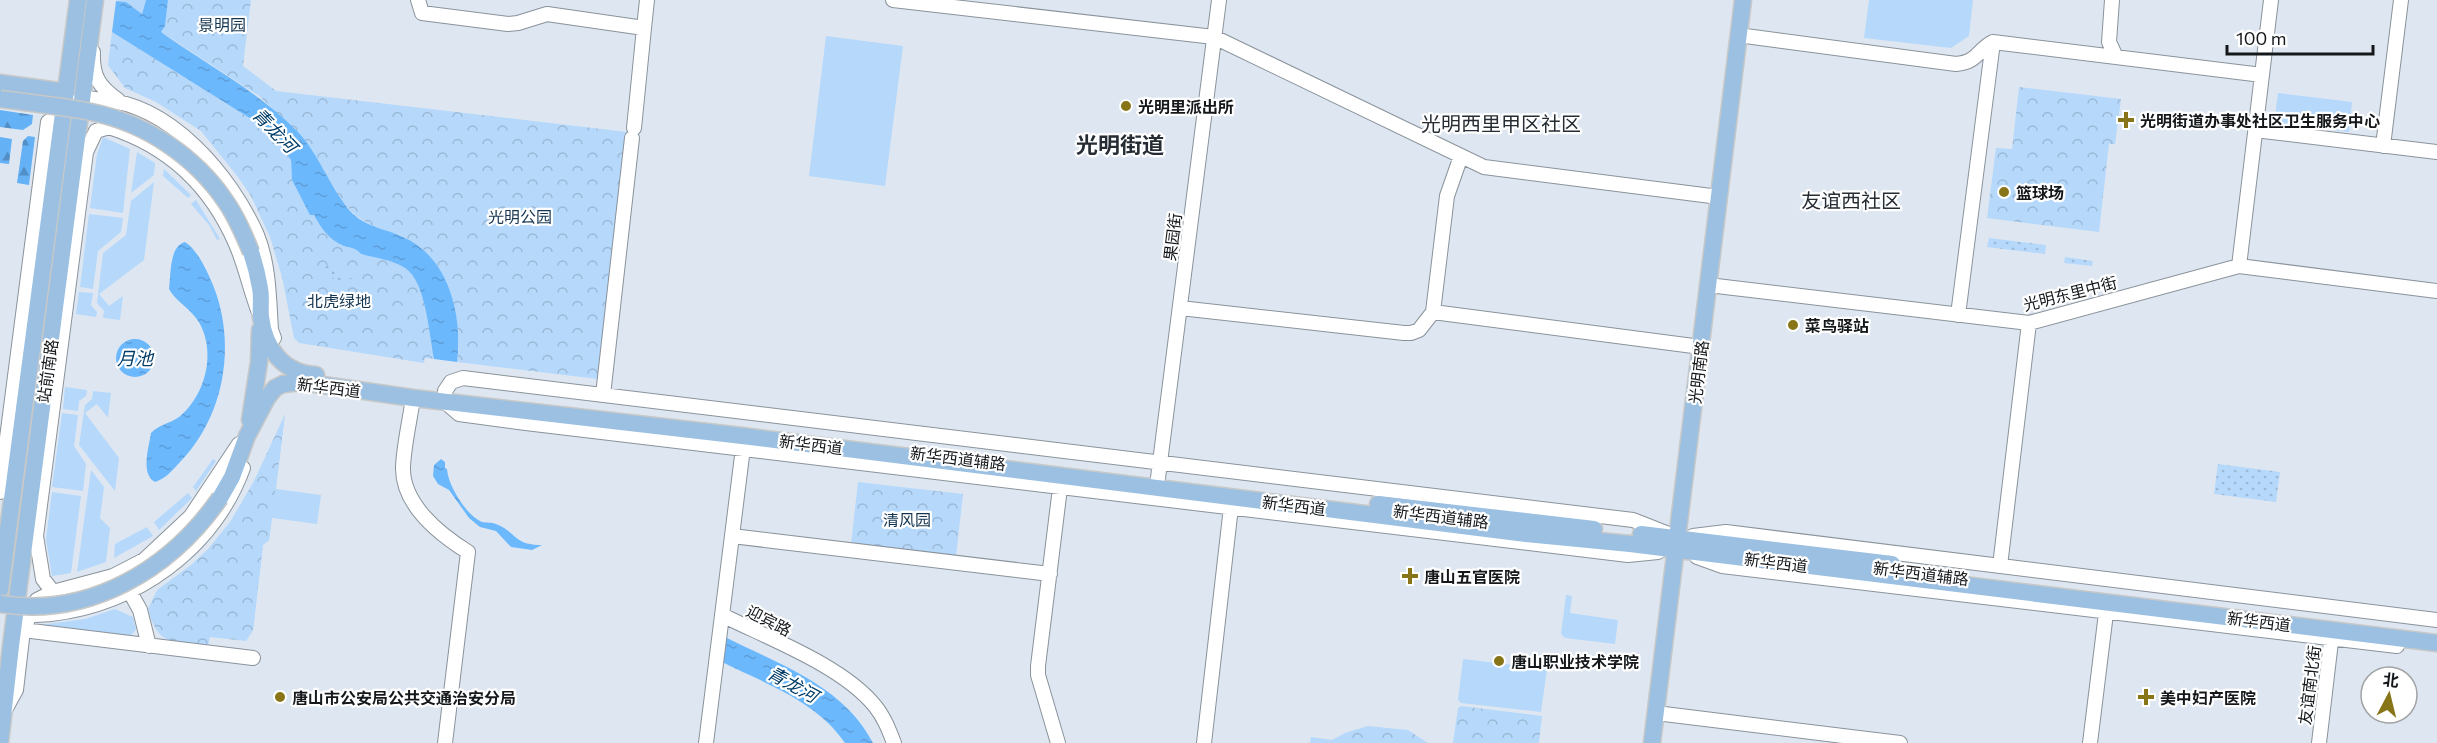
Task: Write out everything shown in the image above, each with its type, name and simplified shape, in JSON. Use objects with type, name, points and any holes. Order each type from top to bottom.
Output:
[{"type":"main road","name":"站前南路","points":[[0,589],[78,0]]},
{"type":"main road","name":"站前南路","points":[[0,743],[15,610],[95,0]]},
{"type":"main road","name":"光明南路","points":[[1653,743],[1743,0]]},
{"type":"main road","points":[[0,83],[66,92]]},
{"type":"main road","name":"新华西道","points":[[0,99],[91,112],[133,125],[164,142],[188,159],[210,180],[237,220],[251,252],[261,291],[261,317],[267,341],[275,356],[288,368],[326,381],[413,398],[444,396],[548,414],[754,437],[1526,534],[1677,543],[2437,632]]},
{"type":"main road","points":[[247,436],[259,362],[261,317]]},
{"type":"main road","name":"新华西道","points":[[15,610],[96,596],[129,582],[168,556],[187,540],[220,498],[232,477],[247,436],[274,388],[283,384],[326,381],[444,396],[1160,470],[2107,607],[2332,635],[2437,642]]},
{"type":"street","points":[[418,0],[422,13],[508,24],[518,24],[546,15],[644,28]]},
{"type":"street","points":[[603,395],[647,0]]},
{"type":"street","points":[[893,0],[1214,37],[1484,167],[1719,196]]},
{"type":"street","name":"果园街","points":[[1160,470],[1218,0]]},
{"type":"street","points":[[2112,0],[2109,42],[2116,57]]},
{"type":"street","points":[[2239,266],[2271,0]]},
{"type":"street","points":[[2383,146],[2401,0]]},
{"type":"street","points":[[93,20],[92,57],[95,77],[108,93],[118,100],[148,112],[174,127],[195,146],[220,176],[246,213],[257,237],[267,270],[271,330],[278,347],[289,360],[326,381]]},
{"type":"street","points":[[1738,35],[1956,64],[1973,60],[1993,42],[2262,75]]},
{"type":"street","points":[[1958,315],[1993,42]]},
{"type":"street","points":[[0,492],[48,122],[83,99],[118,100]]},
{"type":"street","points":[[109,127],[118,100]]},
{"type":"street","points":[[53,592],[43,579],[36,536],[86,152],[96,130],[109,127],[129,133],[162,151],[178,162],[208,193],[237,246],[261,317]]},
{"type":"street","points":[[2255,130],[2437,152]]},
{"type":"street","points":[[1180,308],[1412,333],[1419,330],[1433,312],[1447,196],[1461,156]]},
{"type":"street","name":"光明东里中街","points":[[1708,285],[2029,323],[2239,266],[2437,291]]},
{"type":"street","points":[[1433,312],[1701,347]]},
{"type":"street","points":[[2000,566],[2029,323]]},
{"type":"street","name":"新华西道辅路","points":[[1160,470],[463,378],[451,382],[444,396],[459,414],[526,423],[1628,555],[1726,532],[2437,620]]},
{"type":"street","points":[[15,610],[86,608],[130,592],[166,570],[187,552],[216,520],[235,490],[258,422],[279,395],[295,388],[326,381]]},
{"type":"street","points":[[413,398],[403,467],[407,491],[413,502],[433,525],[448,539],[468,552],[445,743]]},
{"type":"street","points":[[526,423],[548,414]]},
{"type":"street","points":[[15,610],[53,592],[113,576],[144,560],[191,516],[236,446],[247,436]]},
{"type":"street","name":"迎宾路","points":[[743,448],[722,620],[823,665],[845,680],[875,706],[886,722],[894,743]]},
{"type":"street","points":[[1058,743],[1038,675],[1038,666],[1060,488]]},
{"type":"street","points":[[1204,743],[1231,507]]},
{"type":"street","points":[[732,536],[1050,574]]},
{"type":"street","points":[[0,589],[15,610],[23,630],[16,690],[4,712]]},
{"type":"street","points":[[130,592],[140,610],[149,646]]},
{"type":"street","points":[[2090,743],[2107,607]]},
{"type":"street","points":[[706,743],[722,620]]},
{"type":"street","points":[[23,630],[253,658]]},
{"type":"street","points":[[2332,635],[2437,650]]},
{"type":"street","name":"友谊南北街","points":[[2319,743],[2332,635]]},
{"type":"street","points":[[1656,713],[1823,738],[1900,743]]},
{"type":"green space","points":[[115,0],[146,0],[142,14],[126,2]]},
{"type":"green space","name":"光明公园","points":[[168,0],[251,0],[243,66],[276,91],[627,132],[598,379],[457,362],[459,344],[456,317],[423,249],[404,237],[372,226],[356,216],[338,197],[317,159],[296,131],[259,96],[161,32],[165,26]]},
{"type":"green space","points":[[1869,0],[1973,0],[1969,36],[1951,48],[1864,38]]},
{"type":"green space","name":"北虎绿地","points":[[112,32],[261,125],[291,160],[292,180],[310,214],[314,215],[330,237],[361,254],[400,265],[412,275],[422,296],[434,359],[425,358],[424,363],[299,343],[294,338],[282,277],[270,237],[251,196],[201,131],[156,102],[125,88],[108,65]]},
{"type":"green space","points":[[826,36],[903,46],[885,186],[809,176]]},
{"type":"green space","points":[[2019,87],[2121,99],[2115,144],[2109,144],[2099,232],[1987,218],[1996,148],[2012,149]]},
{"type":"green space","points":[[2278,93],[2352,102],[2349,132],[2274,123]]},
{"type":"green space","points":[[0,110],[33,115],[32,124],[23,130],[0,127]]},
{"type":"green space","points":[[28,136],[35,137],[29,185],[17,183],[23,141]]},
{"type":"green space","points":[[0,137],[12,139],[9,164],[0,163]]},
{"type":"green space","points":[[103,137],[130,149],[123,213],[90,208],[97,154]]},
{"type":"green space","points":[[137,152],[155,163],[154,175],[131,193]]},
{"type":"green space","points":[[164,169],[191,195],[188,198],[163,176]]},
{"type":"green space","points":[[154,182],[144,260],[99,294],[109,306],[123,296],[120,320],[103,318],[104,311],[97,303],[103,253],[126,235],[131,201]]},
{"type":"green space","points":[[196,200],[220,239],[217,240],[209,225],[191,204]]},
{"type":"green space","points":[[89,214],[123,218],[121,232],[98,251],[93,289],[80,287]]},
{"type":"green space","points":[[1989,238],[2046,245],[2045,254],[1987,247]]},
{"type":"green space","points":[[2065,257],[2093,261],[2092,266],[2064,263]]},
{"type":"green space","points":[[324,263],[336,272],[352,278],[344,284],[335,278],[326,277]]},
{"type":"green space","points":[[79,292],[93,293],[91,305],[97,312],[96,317],[76,314]]},
{"type":"green space","points":[[65,387],[87,390],[86,396],[79,401],[78,411],[63,409]]},
{"type":"green space","points":[[93,391],[111,393],[108,418],[97,404],[85,413],[119,458],[115,491],[79,445],[85,405],[92,399]]},
{"type":"green space","points":[[62,413],[78,415],[74,446],[86,464],[83,491],[52,487]]},
{"type":"green space","points":[[285,414],[276,489],[321,495],[317,524],[272,518],[269,540],[263,545],[253,630],[246,641]]},
{"type":"green space","points":[[285,414],[269,540],[263,545],[253,630],[246,641],[210,637],[208,647],[169,640],[157,630],[148,609],[157,590],[191,565],[208,549],[230,522],[254,481]]},
{"type":"green space","points":[[213,459],[216,461],[196,491],[193,487]]},
{"type":"green space","points":[[2218,464],[2280,472],[2276,502],[2214,494]]},
{"type":"green space","points":[[91,470],[104,487],[100,518],[110,528],[106,562],[77,572]]},
{"type":"green space","name":"清风园","points":[[858,482],[963,494],[956,557],[851,544]]},
{"type":"green space","points":[[52,492],[81,496],[71,573],[52,576],[46,539]]},
{"type":"green space","points":[[188,493],[192,498],[159,530],[154,522]]},
{"type":"green space","points":[[147,527],[153,536],[114,558],[115,544]]},
{"type":"green space","points":[[1566,595],[1572,596],[1570,613],[1618,620],[1615,644],[1565,638],[1561,634]]},
{"type":"green space","points":[[115,609],[133,617],[136,629],[130,637],[40,625],[85,619]]},
{"type":"green space","points":[[1463,659],[1547,669],[1541,712],[1461,703],[1458,700]]},
{"type":"green space","points":[[1461,706],[1542,716],[1539,743],[1453,743],[1458,708]]},
{"type":"green space","points":[[1368,726],[1408,730],[1428,743],[1310,743],[1311,737],[1332,740],[1345,733]]},
{"type":"water","name":"青龙河","points":[[146,0],[168,0],[165,26],[161,32],[266,103],[297,131],[313,151],[338,194],[353,214],[370,225],[403,237],[419,246],[432,258],[450,290],[455,308],[458,326],[457,362],[434,359],[422,296],[412,275],[400,265],[361,254],[330,237],[314,215],[310,215],[292,180],[291,160],[261,125],[112,32],[116,1],[126,2],[142,14]]},
{"type":"water","points":[[185,242],[202,262],[218,299],[225,349],[223,374],[208,421],[196,443],[172,471],[155,482],[150,478],[147,467],[151,433],[179,417],[196,398],[207,361],[205,336],[200,324],[169,289],[173,255],[176,249]]},
{"type":"water","name":"月池","points":[[135,339],[148,345],[154,358],[148,371],[135,377],[122,371],[116,358],[122,345]]},
{"type":"water","points":[[441,459],[445,462],[445,468],[459,500],[470,514],[482,522],[494,523],[503,527],[526,543],[542,545],[532,550],[511,547],[496,531],[480,527],[469,518],[449,490],[438,484],[433,476],[434,465]]},
{"type":"water","name":"青龙河","points":[[723,636],[787,667],[827,691],[845,706],[873,743],[845,743],[833,728],[805,704],[720,661]]},
{"type":"place","name":"光明里派出所","points":[[1126,106]]},
{"type":"place","name":"光明街道办事处社区卫生服务中心","points":[[2126,120]]},
{"type":"place","name":"篮球场","points":[[2004,192]]},
{"type":"place","name":"菜鸟驿站","points":[[1793,325]]},
{"type":"place","name":"唐山五官医院","points":[[1410,576]]},
{"type":"place","name":"唐山职业技术学院","points":[[1499,661]]},
{"type":"place","name":"唐山市公安局公共交通治安分局","points":[[280,697]]},
{"type":"place","name":"美中妇产医院","points":[[2146,697]]},
{"type":"district","name":"光明西里甲区社区","points":[[1501,123]]},
{"type":"district","name":"光明街道","points":[[1120,144]]},
{"type":"district","name":"友谊西社区","points":[[1851,200]]},
{"type":"park label","name":"景明园","points":[[222,24]]}]
